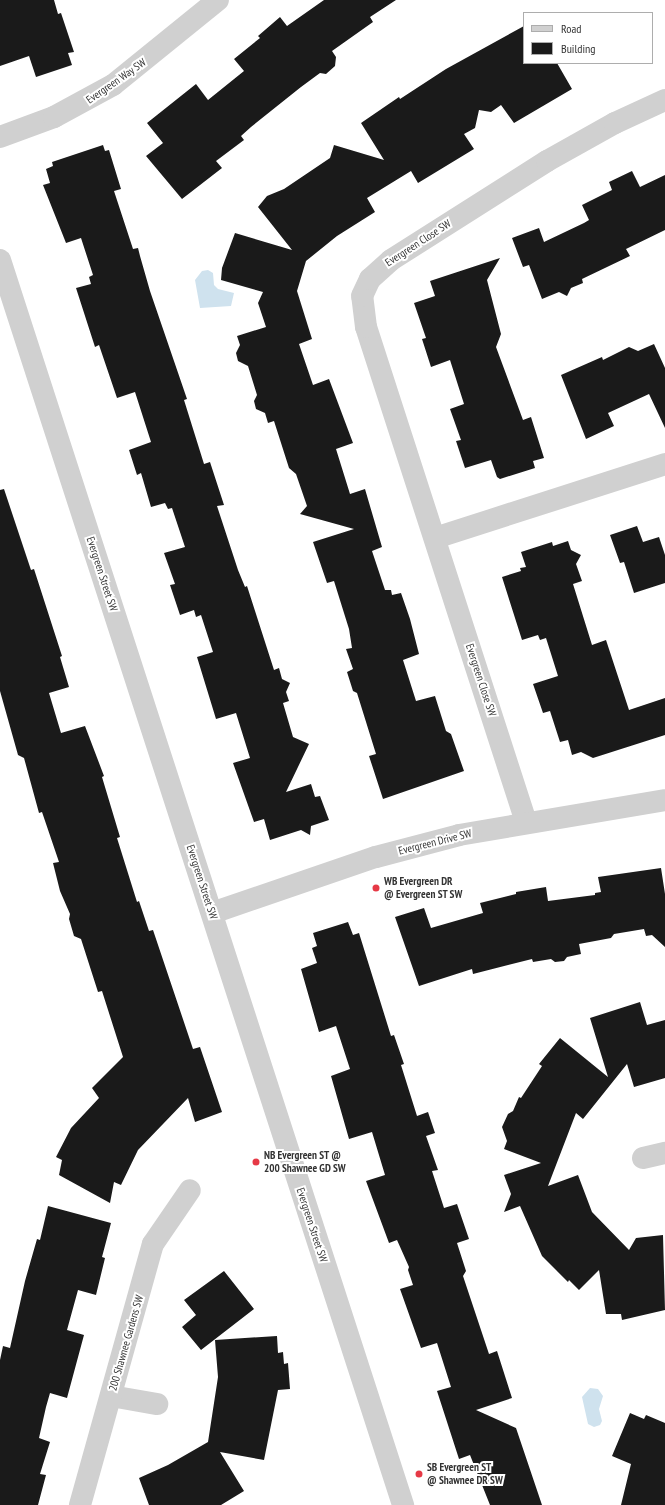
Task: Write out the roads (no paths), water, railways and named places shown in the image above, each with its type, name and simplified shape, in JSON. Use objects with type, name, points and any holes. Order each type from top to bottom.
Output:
[{"type":"street","name":"Evergreen Way SW","points":[[0,138],[54,117],[113,85],[218,0]]},
{"type":"street","name":"Evergreen Close SW","points":[[526,822],[436,538],[366,327],[362,309],[362,296],[377,270],[391,260],[547,161],[615,123],[665,100]]},
{"type":"street","name":"Evergreen Street SW","points":[[0,260],[403,1505]]},
{"type":"street","points":[[436,538],[665,464]]},
{"type":"street","name":"Evergreen Drive SW","points":[[212,913],[376,857],[459,835],[526,822],[665,800]]},
{"type":"street","points":[[643,1158],[665,1154]]},
{"type":"street","name":"200 Shawnee Gardens SW","points":[[80,1505],[153,1244],[190,1190]]},
{"type":"street","points":[[111,1396],[157,1404]]},
{"type":"water","points":[[208,270],[213,273],[214,285],[218,289],[234,293],[231,306],[200,308],[195,280],[202,271]]},
{"type":"water","points":[[590,1388],[598,1389],[603,1396],[599,1409],[602,1421],[600,1425],[594,1427],[588,1424],[582,1397]]},
{"type":"place","name":"WB Evergreen DR @ Evergreen ST SW","points":[[376,888]]},
{"type":"place","name":"NB Evergreen ST @ 200 Shawnee GD SW","points":[[256,1162]]},
{"type":"place","name":"SB Evergreen ST @ Shawnee DR SW","points":[[419,1474]]}]
